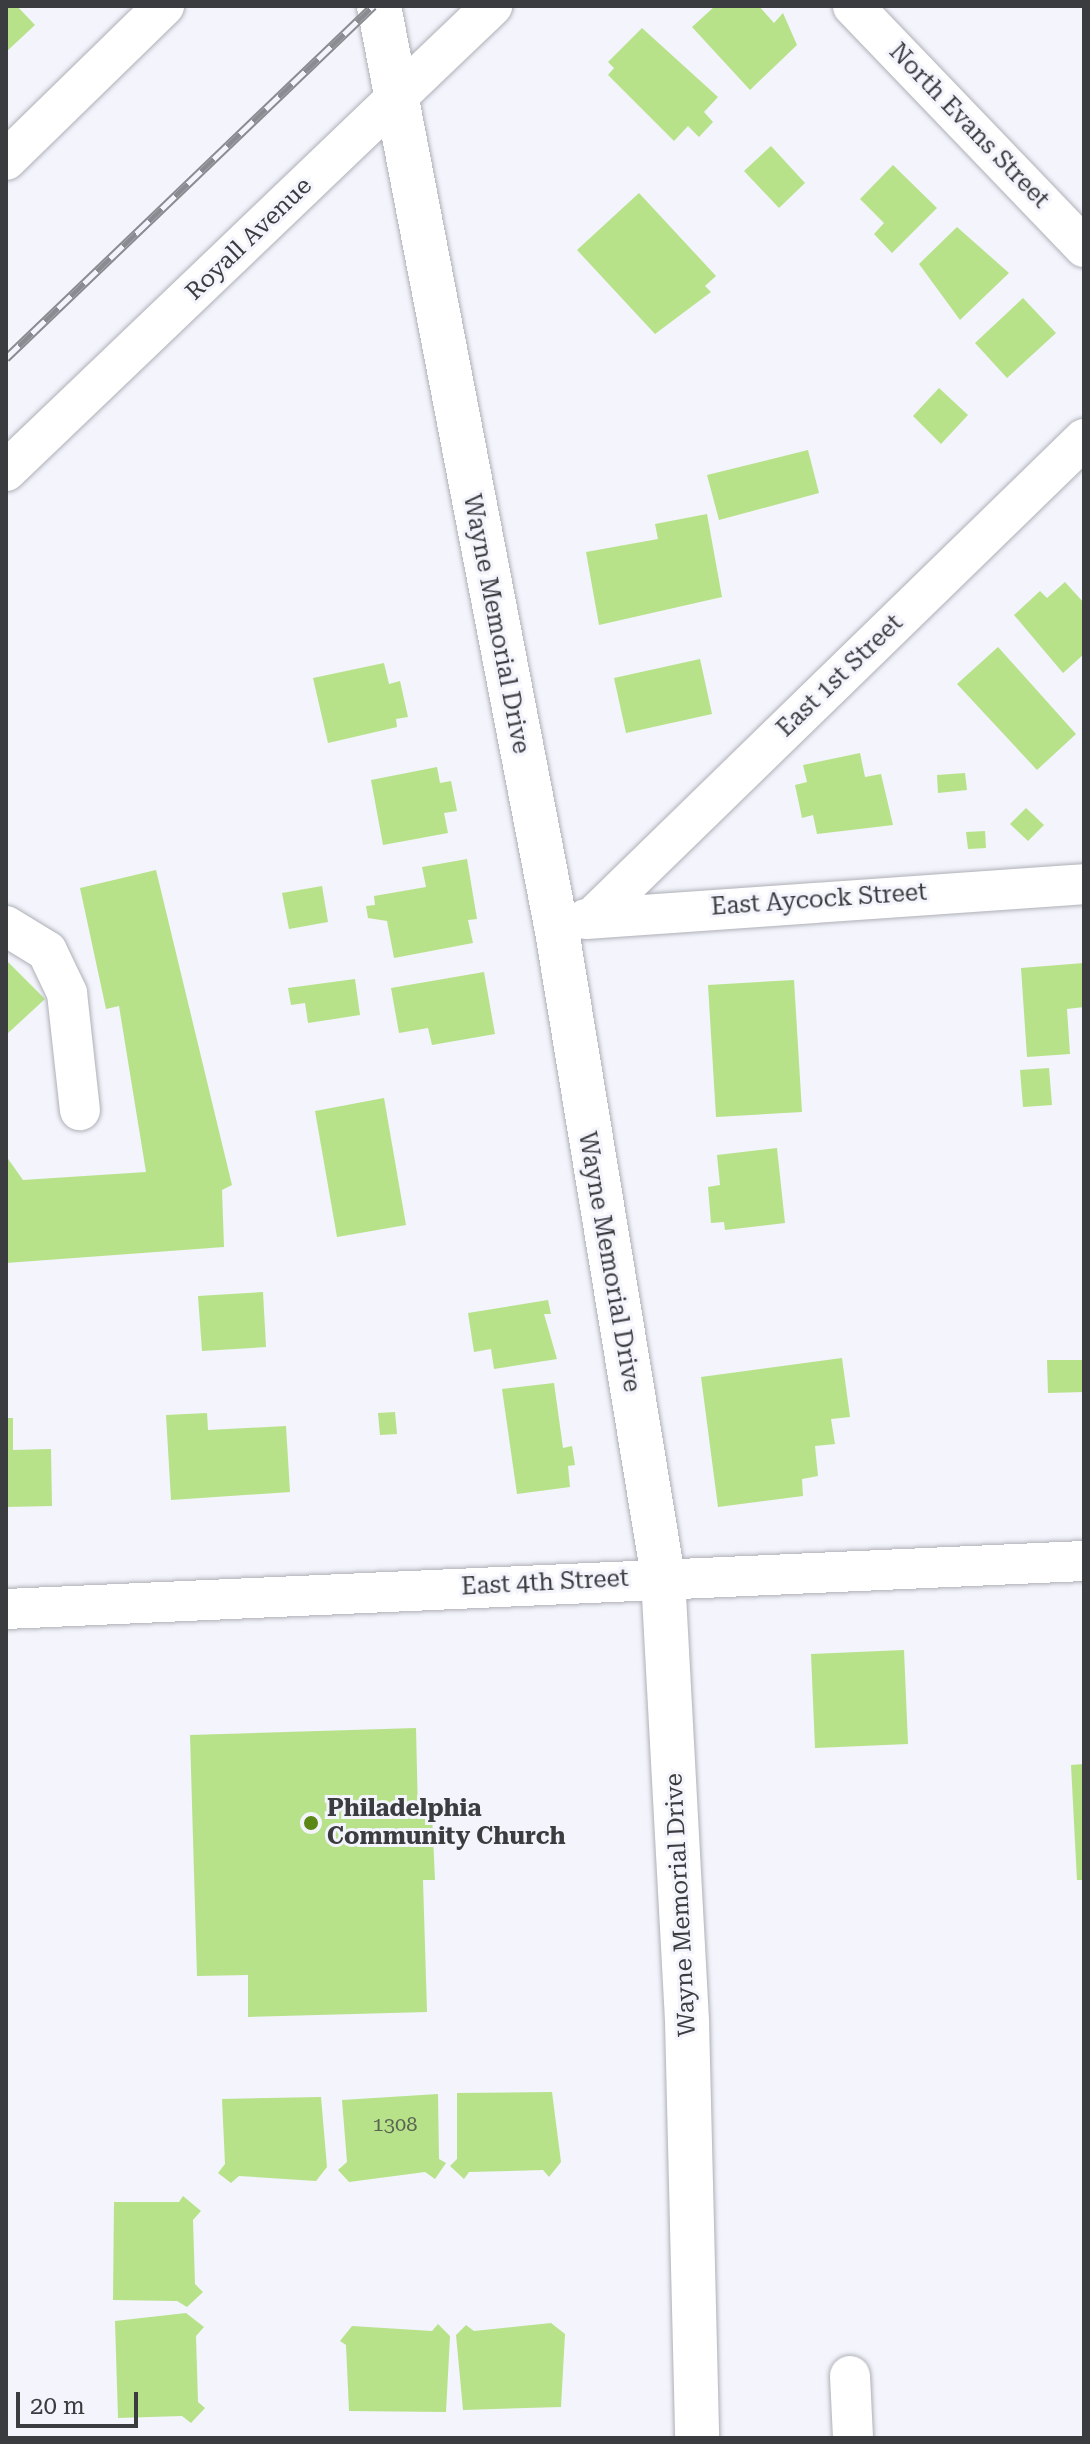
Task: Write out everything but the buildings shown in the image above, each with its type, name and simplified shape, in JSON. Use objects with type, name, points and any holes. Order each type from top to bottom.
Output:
[{"type":"main road","name":"Wayne Memorial Drive","points":[[379,6],[393,100],[577,923],[663,1577],[687,2021],[697,2438]]},
{"type":"street","points":[[6,160],[164,6]]},
{"type":"street","name":"Royall Avenue","points":[[6,471],[492,6]]},
{"type":"street","name":"North Evans Street","points":[[853,6],[1084,247]]},
{"type":"street","name":"East 1st Street","points":[[577,923],[1084,439]]},
{"type":"street","name":"East Aycock Street","points":[[577,923],[1084,884]]},
{"type":"street","points":[[6,926],[47,951],[67,993],[80,1110]]},
{"type":"street","name":"East 4th Street","points":[[6,1609],[663,1577],[1084,1561]]},
{"type":"street","points":[[850,2376],[853,2438]]},
{"type":"railway","points":[[6,358],[373,6]]},
{"type":"place","name":"Philadelphia Community Church","points":[[311,1823]]}]
